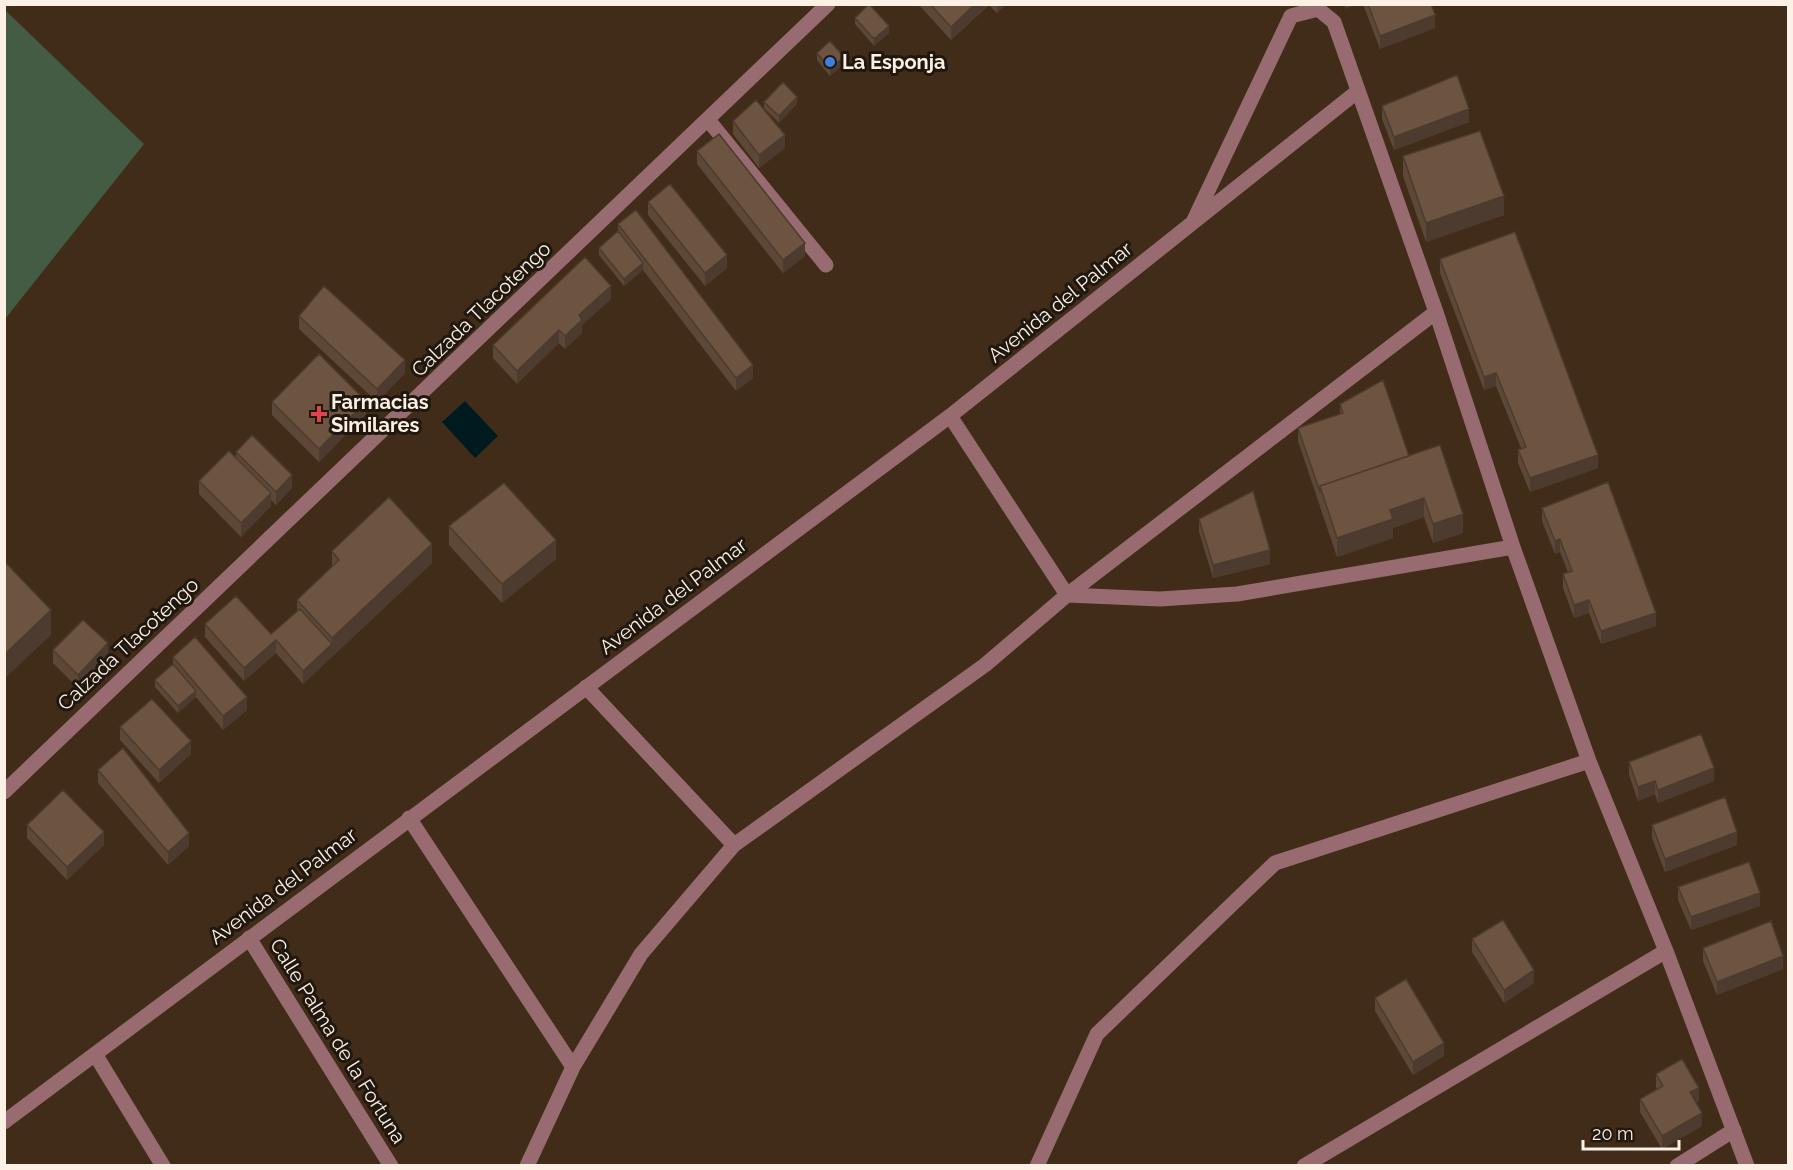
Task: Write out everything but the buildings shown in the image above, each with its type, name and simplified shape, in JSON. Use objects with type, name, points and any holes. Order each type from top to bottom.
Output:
[{"type":"street","name":"Calzada Tlacotengo","points":[[4,792],[117,681],[709,121],[828,4]]},
{"type":"street","points":[[1193,223],[1291,16],[1318,9],[1334,22],[1436,312],[1513,547],[1589,761],[1666,951],[1746,1166]]},
{"type":"street","name":"Avenida del Palmar","points":[[4,1122],[950,416],[1358,91]]},
{"type":"street","points":[[709,121],[826,265]]},
{"type":"street","points":[[527,1166],[573,1067],[641,954],[734,845],[985,665],[1067,595],[1436,312]]},
{"type":"street","points":[[950,416],[1067,595]]},
{"type":"street","points":[[1067,595],[1160,599],[1238,594],[1513,547]]},
{"type":"street","points":[[586,687],[734,845]]},
{"type":"street","points":[[1037,1166],[1097,1034],[1275,862],[1589,761]]},
{"type":"street","points":[[409,818],[573,1067]]},
{"type":"street","name":"Calle Palma de la Fortuna","points":[[249,938],[392,1166]]},
{"type":"street","points":[[1304,1166],[1666,951]]},
{"type":"street","points":[[95,1054],[163,1166]]},
{"type":"street","points":[[1677,1166],[1734,1130]]},
{"type":"green space","points":[[4,9],[144,144],[5,319],[4,319]]},
{"type":"water","points":[[465,401],[498,436],[475,458],[442,422]]},
{"type":"place","name":"La Esponja","points":[[830,62]]},
{"type":"place","name":"Farmacias Similares","points":[[319,414]]}]
